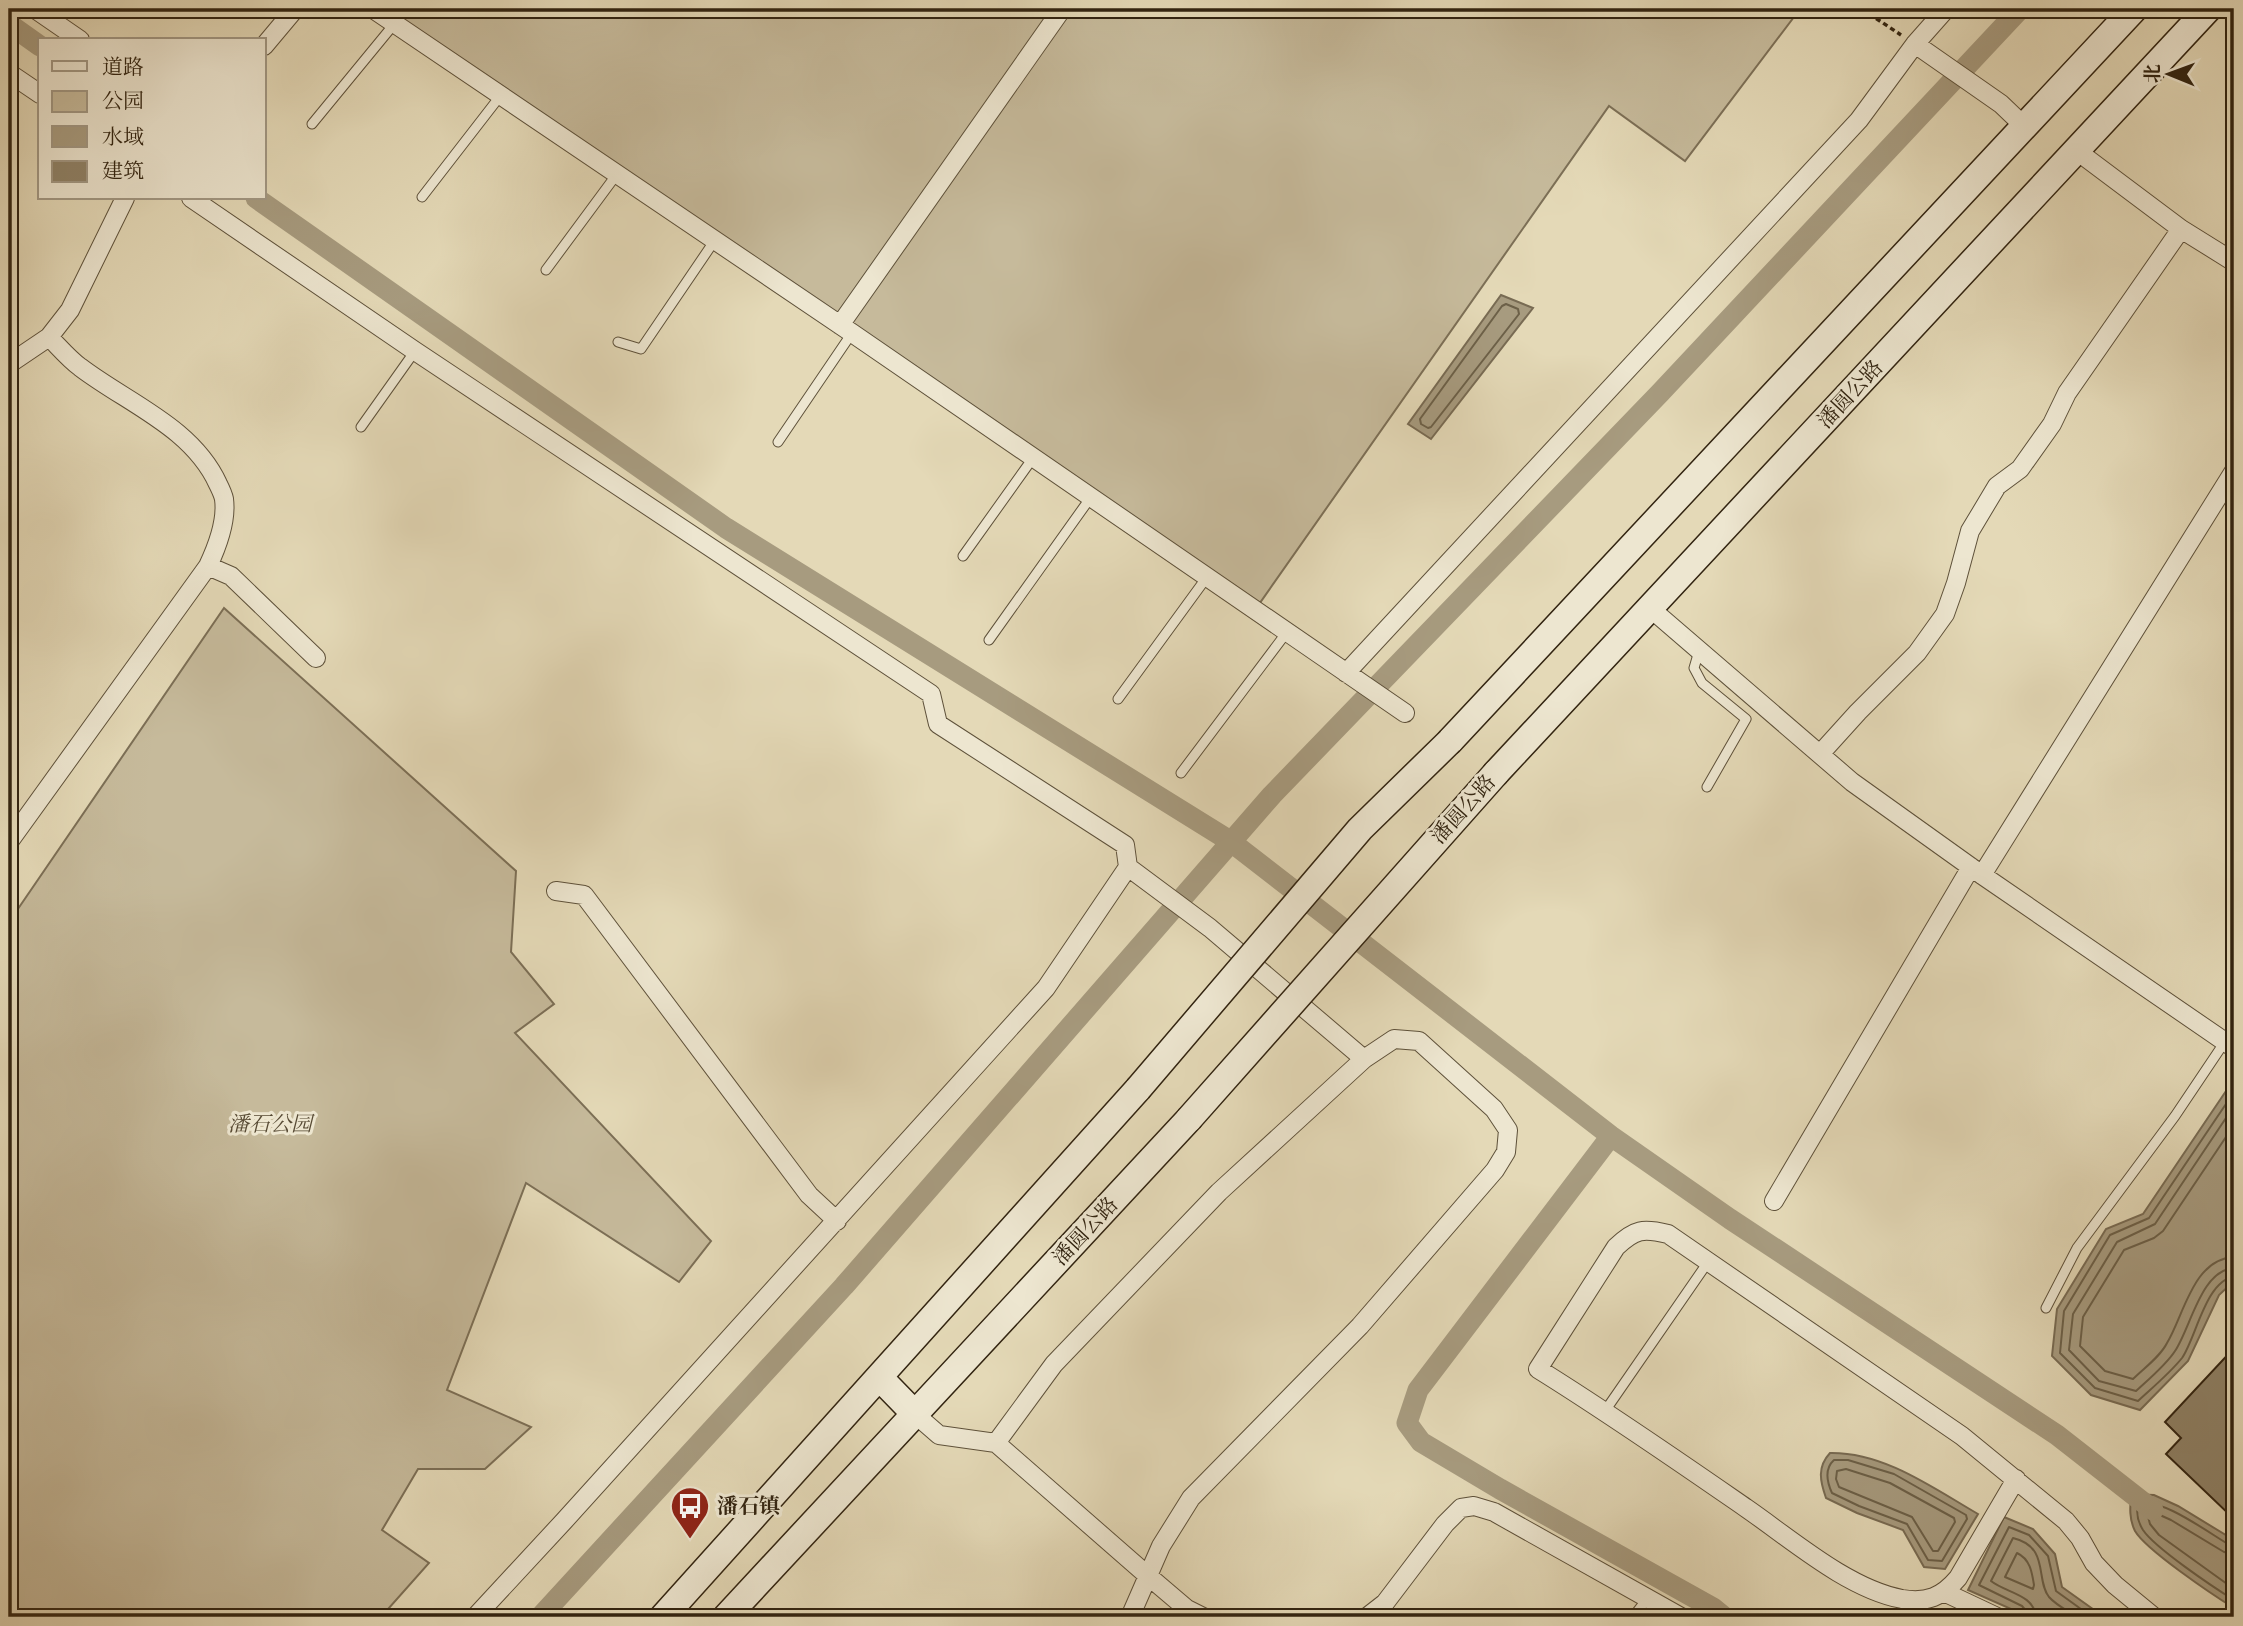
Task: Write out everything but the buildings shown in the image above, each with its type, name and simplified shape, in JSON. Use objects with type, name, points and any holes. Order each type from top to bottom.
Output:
[{"type":"main road","points":[[663,1617],[1138,1089],[1360,829],[1450,741],[2134,9]]},
{"type":"main road","name":"潘圆公路","points":[[726,1617],[1189,1119],[1496,773],[2208,9]]},
{"type":"main road","points":[[879,1377],[916,1415]]},
{"type":"street","points":[[35,9],[76,38]]},
{"type":"street","points":[[266,44],[295,9]]},
{"type":"street","points":[[373,9],[846,329],[1405,713]]},
{"type":"street","points":[[846,329],[1062,9]]},
{"type":"street","points":[[1351,676],[1859,120],[1946,9]]},
{"type":"street","points":[[1919,46],[2001,104],[2025,127]]},
{"type":"street","points":[[9,73],[38,93]]},
{"type":"street","points":[[2077,152],[2181,229],[2234,262]]},
{"type":"street","points":[[9,364],[49,337],[70,310],[124,200]]},
{"type":"street","points":[[194,200],[415,351],[931,694],[938,724],[1125,845],[1134,872],[1210,928],[1364,1059]]},
{"type":"street","points":[[1820,754],[1917,653],[1945,614],[1970,531],[1997,486],[2020,469],[2052,424],[2067,393],[2181,229]]},
{"type":"street","points":[[9,842],[208,566],[217,546],[224,498],[211,468],[190,446],[160,420],[79,367],[49,337]]},
{"type":"street","points":[[1774,1201],[1976,871],[2234,471]]},
{"type":"street","points":[[208,566],[231,576],[316,657]]},
{"type":"street","points":[[1650,608],[1852,782],[2229,1045]]},
{"type":"street","points":[[475,1617],[1046,988],[1134,872]]},
{"type":"street","points":[[556,891],[584,895],[809,1195],[836,1221]]},
{"type":"street","points":[[996,1443],[1054,1364],[1219,1192],[1364,1059],[1394,1039],[1419,1041],[1494,1109],[1508,1130],[1507,1152],[1495,1170],[1360,1326],[1191,1498],[1161,1546],[1130,1617]]},
{"type":"street","points":[[2016,1479],[1958,1578],[1946,1592],[1926,1600],[1902,1599],[1865,1587],[1826,1563],[1605,1411],[1538,1369],[1616,1247],[1630,1234],[1648,1229],[1668,1234],[1962,1436],[2016,1479],[2066,1521],[2080,1538],[2094,1563],[2115,1586],[2154,1617]]},
{"type":"street","points":[[916,1415],[939,1435],[996,1443],[1187,1609],[1203,1617]]},
{"type":"street","points":[[1367,1617],[1385,1604],[1445,1524],[1461,1508],[1474,1506],[1493,1512],[1681,1617]]},
{"type":"street","points":[[1946,1592],[1997,1617]]},
{"type":"lane","points":[[312,124],[395,23]]},
{"type":"lane","points":[[422,197],[501,95]]},
{"type":"lane","points":[[546,270],[617,174]]},
{"type":"lane","points":[[618,342],[641,349],[715,240]]},
{"type":"lane","points":[[778,442],[846,329]]},
{"type":"lane","points":[[361,427],[415,351]]},
{"type":"lane","points":[[963,556],[1033,457]]},
{"type":"lane","points":[[989,640],[1091,497]]},
{"type":"lane","points":[[1118,699],[1207,577]]},
{"type":"lane","points":[[1181,773],[1287,632]]},
{"type":"lane","points":[[1699,651],[1694,668],[1702,683],[1746,719],[1707,787]]},
{"type":"lane","points":[[2046,1308],[2077,1248],[2229,1045]]},
{"type":"lane","points":[[1605,1411],[1708,1262]]},
{"type":"lane","points":[[1633,1617],[1647,1599]]},
{"type":"path","points":[[1862,9],[1919,46]]},
{"type":"green space","points":[[384,9],[1800,9],[1685,161],[1609,106],[1257,607]]},
{"type":"green space","name":"潘石公园","points":[[224,608],[516,871],[511,952],[554,1004],[515,1033],[711,1241],[679,1282],[526,1183],[447,1390],[531,1427],[485,1469],[418,1469],[382,1530],[429,1563],[381,1617],[9,1617],[9,922]]},
{"type":"water","points":[[1501,295],[1533,308],[1431,439],[1408,424]]},
{"type":"water","points":[[2234,1088],[2234,1281],[2219,1295],[2188,1361],[2140,1410],[2091,1395],[2052,1356],[2057,1309],[2106,1229],[2143,1214],[2226,1091]]},
{"type":"water","points":[[1830,1453],[1870,1458],[1889,1465],[1978,1514],[1945,1569],[1924,1567],[1903,1530],[1826,1498],[1821,1474],[1823,1464]]},
{"type":"water","points":[[2131,1494],[2154,1495],[2178,1506],[2234,1540],[2234,1608],[2181,1572],[2142,1539],[2132,1522]]},
{"type":"water","points":[[2004,1517],[2033,1529],[2055,1554],[2062,1587],[2104,1617],[2022,1617],[2018,1612],[1968,1590]]},
{"type":"waterway","points":[[540,1617],[844,1286],[1272,795],[1660,393],[2020,9]]},
{"type":"waterway","points":[[9,24],[38,45]]},
{"type":"waterway","points":[[259,200],[726,528],[1230,841],[1611,1136],[1730,1219],[2057,1435],[2153,1510]]},
{"type":"waterway","points":[[1611,1136],[1418,1390],[1407,1423],[1421,1442],[1713,1608],[1724,1617]]},
{"type":"place","name":"潘石镇","points":[[690,1540]]}]
